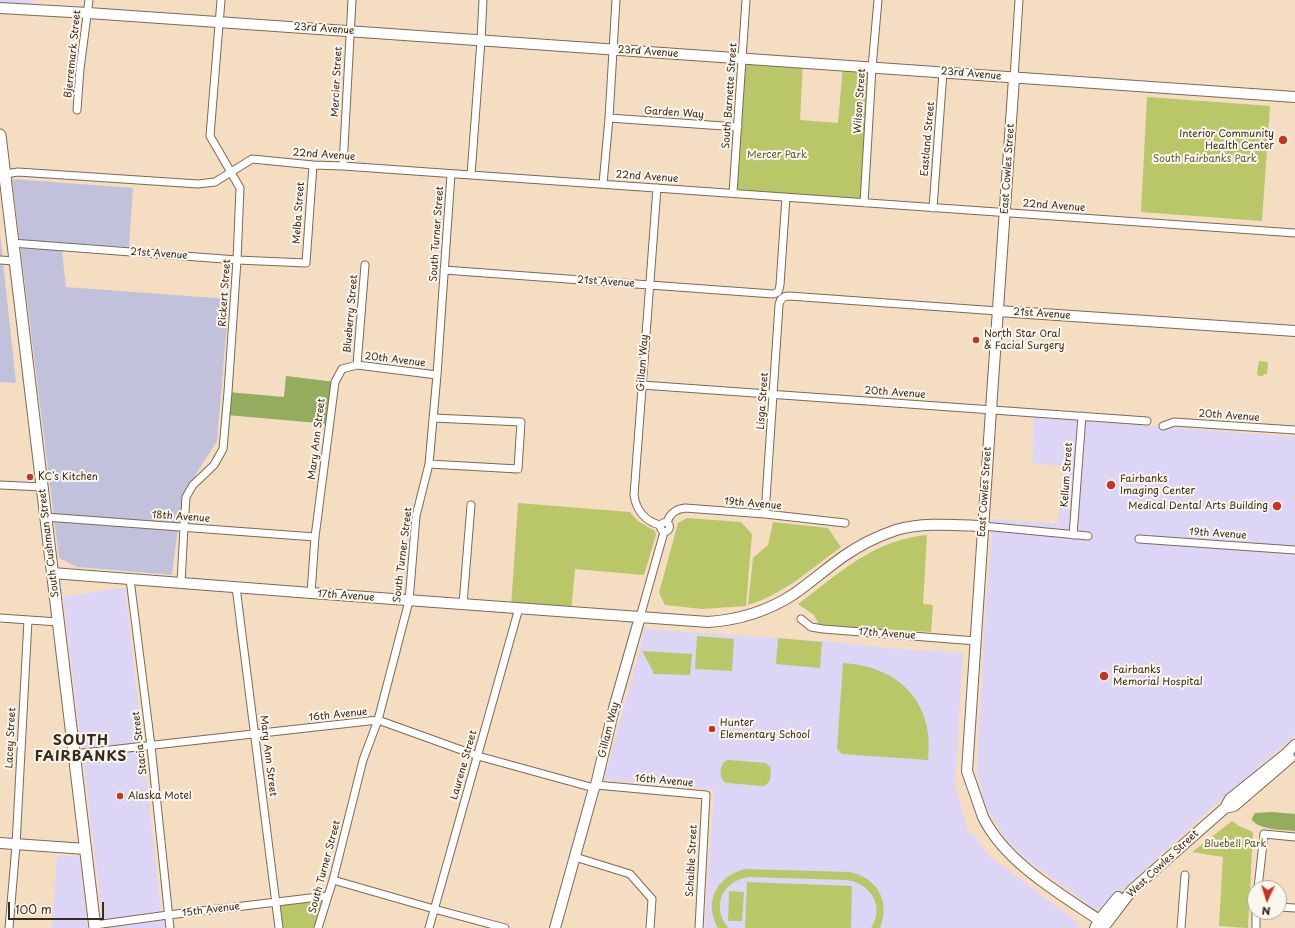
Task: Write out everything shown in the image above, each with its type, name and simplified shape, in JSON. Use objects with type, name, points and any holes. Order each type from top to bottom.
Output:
[{"type":"main road","name":"South Cushman Street","points":[[0,135],[95,927]]},
{"type":"street","name":"Bjerremark Street","points":[[77,110],[80,69],[89,0]]},
{"type":"street","name":"Rickert Street","points":[[181,583],[186,497],[193,485],[214,465],[223,449],[237,260],[240,188],[210,136],[221,0]]},
{"type":"street","name":"Mercier Street","points":[[343,166],[352,0]]},
{"type":"street","points":[[470,175],[483,0]]},
{"type":"street","points":[[603,184],[609,118],[616,0]]},
{"type":"street","name":"South Barnette Street","points":[[733,194],[746,0]]},
{"type":"street","name":"Wilson Street","points":[[864,203],[872,68],[878,0]]},
{"type":"street","name":"East Cowles Street","points":[[1019,0],[983,526],[968,771],[983,818],[1003,847],[1030,872],[1101,925]]},
{"type":"street","name":"23rd Avenue","points":[[0,8],[1295,97]]},
{"type":"street","name":"Eastland Street","points":[[932,208],[943,72]]},
{"type":"street","name":"Garden Way","points":[[609,118],[738,127]]},
{"type":"street","name":"22nd Avenue","points":[[5,174],[18,172],[198,184],[215,182],[252,159],[313,165],[1295,233]]},
{"type":"street","name":"Melba Street","points":[[306,263],[313,165]]},
{"type":"street","name":"South Turner Street","points":[[318,928],[333,880],[363,760],[378,720],[409,600],[416,516],[429,464],[437,375],[451,174]]},
{"type":"street","name":"Gillam Way","points":[[555,928],[595,786],[614,708],[664,527],[649,521],[643,516],[635,498],[657,188]]},
{"type":"street","name":"21st Avenue","points":[[444,270],[649,286],[769,294],[777,293],[780,290],[786,197]]},
{"type":"street","name":"21st Avenue","points":[[12,243],[237,260],[306,263]]},
{"type":"street","points":[[0,260],[14,261]]},
{"type":"street","name":"Blueberry Street","points":[[357,365],[365,265]]},
{"type":"street","name":"21st Avenue","points":[[789,296],[1295,331]]},
{"type":"street","name":"Lisga Street","points":[[765,514],[780,301],[782,298],[789,296]]},
{"type":"street","name":"20th Avenue","points":[[335,382],[342,369],[357,365],[437,375]]},
{"type":"street","name":"Mary Ann Street","points":[[311,593],[315,537],[335,382]]},
{"type":"street","name":"20th Avenue","points":[[642,385],[1147,421]]},
{"type":"street","name":"Kellum Street","points":[[1073,535],[1082,416]]},
{"type":"street","points":[[429,464],[518,469],[521,422],[433,418]]},
{"type":"street","name":"20th Avenue","points":[[1163,426],[1174,422],[1295,430]]},
{"type":"street","points":[[0,485],[42,487]]},
{"type":"street","points":[[463,604],[471,505]]},
{"type":"street","name":"19th Avenue","points":[[664,527],[672,513],[682,508],[765,514],[845,523]]},
{"type":"street","name":"18th Avenue","points":[[46,517],[315,537]]},
{"type":"street","name":"17th Avenue","points":[[52,573],[708,622],[744,617],[765,609],[792,595],[845,555],[861,545],[895,531],[911,526],[983,526]]},
{"type":"street","points":[[983,526],[1088,536]]},
{"type":"street","name":"19th Avenue","points":[[1139,539],[1295,550]]},
{"type":"street","name":"Stacia Street","points":[[130,579],[151,746],[170,928]]},
{"type":"street","name":"Mary Ann Street","points":[[236,587],[279,928]]},
{"type":"street","name":"Laurene Street","points":[[429,928],[519,608]]},
{"type":"street","points":[[0,618],[58,622]]},
{"type":"street","name":"17th Avenue","points":[[801,619],[811,627],[824,629],[976,641]]},
{"type":"street","name":"Lacey Street","points":[[9,928],[16,845],[28,620]]},
{"type":"street","name":"16th Avenue","points":[[74,754],[378,720],[478,756],[595,786],[706,795]]},
{"type":"street","name":"West Cowles Street","points":[[1101,925],[1132,890],[1225,808],[1230,799],[1295,745]]},
{"type":"street","name":"West Cowles Street","points":[[1225,808],[1234,806],[1295,753]]},
{"type":"street","name":"Schaible Street","points":[[699,928],[706,795]]},
{"type":"street","points":[[1259,880],[1264,834],[1295,836]]},
{"type":"street","points":[[0,844],[86,849]]},
{"type":"street","points":[[575,857],[630,874],[652,899],[650,928]]},
{"type":"street","points":[[1181,928],[1185,875]]},
{"type":"street","points":[[333,880],[505,928]]},
{"type":"street","name":"15th Avenue","points":[[95,927],[168,915],[327,896]]},
{"type":"shaded area","points":[[0,0],[33,0],[33,4],[0,3]]},
{"type":"shaded area","points":[[12,179],[133,188],[129,247],[61,243],[66,287],[229,299],[217,441],[182,496],[172,575],[77,567],[59,558]]},
{"type":"shaded area","points":[[0,234],[16,383],[0,382]]},
{"type":"shaded area","points":[[1034,417],[1295,437],[1295,734],[1101,909],[1093,908],[1025,858],[1005,838],[985,805],[977,771],[984,630],[993,519],[1058,524],[1063,466],[1032,463]]},
{"type":"shaded area","points":[[125,587],[161,911],[103,920],[63,597]]},
{"type":"shaded area","points":[[644,629],[837,642],[888,648],[963,653],[955,784],[969,833],[975,836],[988,855],[1080,924],[1078,928],[705,928],[714,790],[604,779],[639,653]]},
{"type":"shaded area","points":[[57,855],[79,857],[88,928],[52,928]]},
{"type":"shaded area","points":[[164,920],[165,928],[108,928]]},
{"type":"green space","name":"Mercer Park","points":[[742,59],[803,63],[800,120],[838,123],[843,66],[872,68],[864,203],[733,193]]},
{"type":"green space","name":"South Fairbanks Park","points":[[1147,97],[1270,106],[1262,221],[1141,212]]},
{"type":"green space","points":[[1259,361],[1268,362],[1267,374],[1264,374],[1263,376],[1259,376],[1257,374]]},
{"type":"green space","points":[[286,376],[335,382],[329,424],[227,415],[228,392],[284,397]]},
{"type":"green space","points":[[518,503],[630,512],[638,521],[655,531],[656,535],[644,575],[575,569],[571,612],[511,607]]},
{"type":"green space","points":[[687,518],[741,522],[752,534],[746,606],[702,609],[665,605],[659,593],[678,523]]},
{"type":"green space","points":[[773,522],[828,528],[841,547],[785,588],[748,605],[753,558],[768,545]]},
{"type":"green space","points":[[927,535],[923,604],[933,605],[931,632],[819,625],[814,615],[798,604],[843,570],[874,551],[908,538]]},
{"type":"green space","points":[[697,636],[734,639],[732,671],[695,669]]},
{"type":"green space","points":[[778,638],[822,642],[820,668],[776,664]]},
{"type":"green space","points":[[642,651],[692,654],[690,675],[653,674],[653,671]]},
{"type":"green space","points":[[843,663],[881,671],[896,680],[909,691],[919,705],[926,721],[929,740],[928,760],[842,754],[837,749]]},
{"type":"green space","points":[[728,760],[766,763],[771,768],[768,783],[763,786],[726,783],[722,778],[721,767]]},
{"type":"green space","points":[[1272,812],[1295,814],[1295,831],[1266,828],[1260,826],[1252,820],[1255,813]]},
{"type":"green space","name":"Bluebell Park","points":[[1232,821],[1253,832],[1250,880],[1247,880],[1248,928],[1219,926],[1223,857],[1192,852]]},
{"type":"green space","points":[[745,869],[850,872],[859,875],[868,879],[879,892],[884,909],[880,928],[871,928],[877,912],[873,897],[863,886],[855,882],[847,880],[749,877],[740,879],[726,889],[720,903],[720,911],[728,928],[718,928],[712,909],[715,891],[720,884],[735,872]]},
{"type":"green space","points":[[747,882],[852,886],[851,928],[745,928]]},
{"type":"green space","points":[[729,891],[744,892],[742,921],[728,921]]},
{"type":"green space","points":[[327,896],[318,928],[279,928],[276,902]]},
{"type":"place","name":"Interior Community Health Center","points":[[1283,140]]},
{"type":"place","name":"North Star Oral & Facial Surgery","points":[[976,340]]},
{"type":"place","name":"KC's Kitchen","points":[[30,477]]},
{"type":"place","name":"Fairbanks Imaging Center","points":[[1111,485]]},
{"type":"place","name":"Medical Dental Arts Building","points":[[1277,506]]},
{"type":"place","name":"Fairbanks Memorial Hospital","points":[[1104,676]]},
{"type":"place","name":"Hunter Elementary School","points":[[712,729]]},
{"type":"place","name":"Alaska Motel","points":[[120,796]]},
{"type":"district","name":"SOUTH FAIRBANKS","points":[[81,750]]}]
